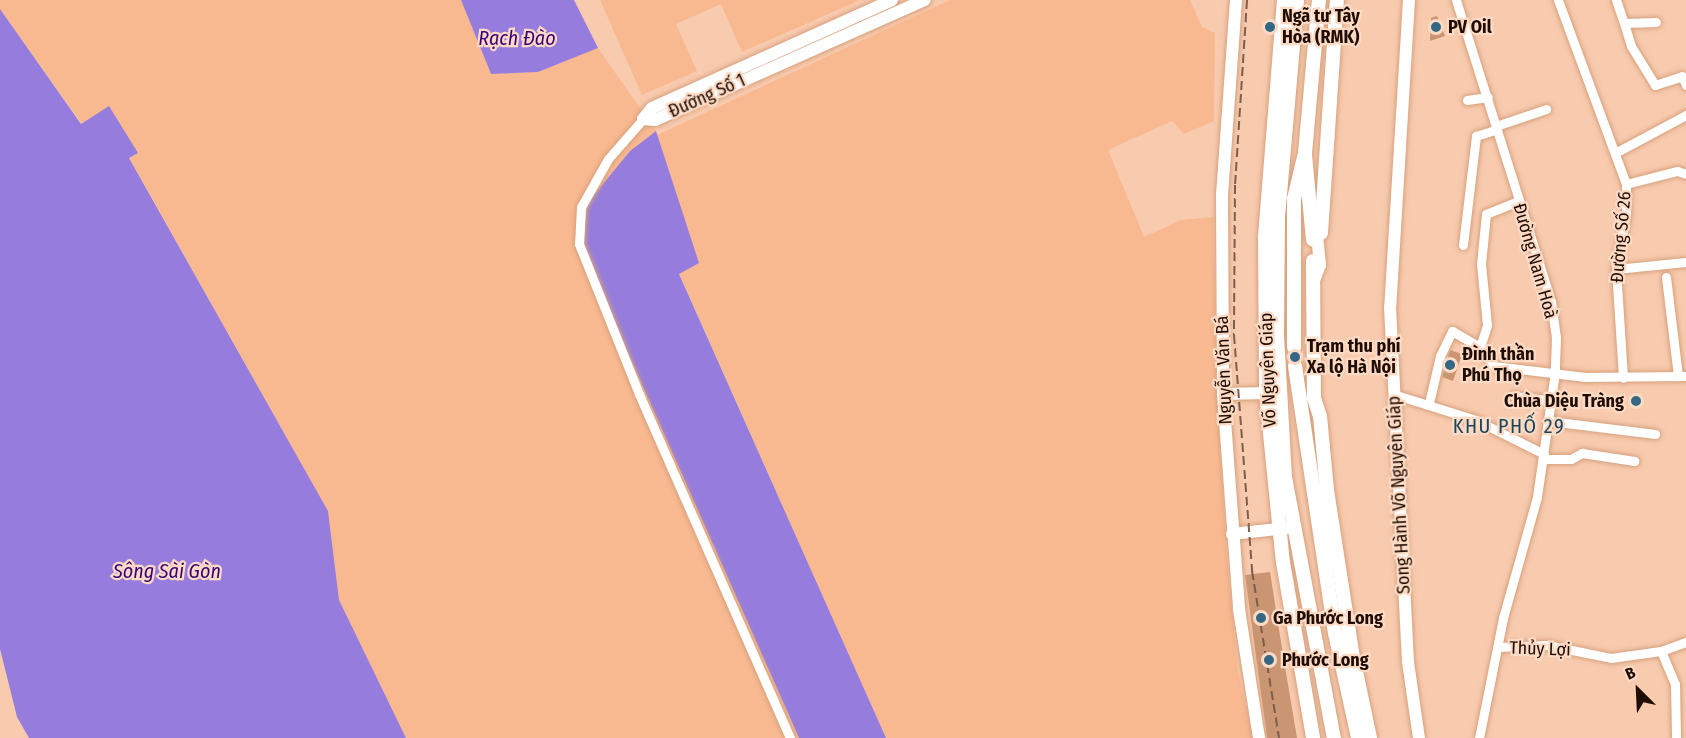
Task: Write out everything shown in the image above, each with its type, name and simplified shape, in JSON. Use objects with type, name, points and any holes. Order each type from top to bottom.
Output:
[{"type":"highway","name":"Võ Nguyên Giáp","points":[[1284,0],[1265,237],[1266,393],[1283,562],[1313,738]]},
{"type":"highway","name":"Võ Nguyên Giáp","points":[[1297,0],[1278,218],[1285,477],[1334,738]]},
{"type":"highway","name":"Võ Nguyên Giáp","points":[[1294,347],[1293,222],[1305,153],[1319,0]]},
{"type":"highway","points":[[1316,231],[1337,0]]},
{"type":"highway","points":[[1305,153],[1316,231]]},
{"type":"highway","points":[[1313,261],[1314,398],[1320,416],[1327,490],[1352,652],[1370,738]]},
{"type":"highway","name":"Võ Nguyên Giáp","points":[[1295,366],[1297,399],[1305,419],[1335,633],[1358,738]]},
{"type":"highway","points":[[1305,419],[1314,398]]},
{"type":"highway","points":[[1272,458],[1285,477]]},
{"type":"highway","points":[[1283,562],[1294,528]]},
{"type":"main road","name":"Đường Số 1","points":[[643,119],[652,108],[892,0]]},
{"type":"main road","name":"Đường Số 1","points":[[643,119],[655,120],[925,0]]},
{"type":"main road","name":"Nguyễn Văn Bá","points":[[1236,0],[1222,174],[1223,394],[1232,534],[1247,679],[1259,738]]},
{"type":"main road","name":"Song Hành Võ Nguyên Giáp","points":[[1409,0],[1391,249],[1393,394],[1408,662],[1419,738]]},
{"type":"main road","points":[[1313,282],[1320,265],[1316,231]]},
{"type":"main road","points":[[1223,394],[1266,393]]},
{"type":"main road","points":[[1232,534],[1294,528]]},
{"type":"street","name":"Đường Nam Hoà","points":[[1456,0],[1551,302],[1556,372],[1544,456],[1498,647],[1479,738]]},
{"type":"street","name":"Đường Số 26","points":[[1558,0],[1626,184],[1626,213],[1616,269],[1623,378]]},
{"type":"street","points":[[1616,0],[1631,46],[1655,85],[1682,76],[1686,85]]},
{"type":"street","points":[[1624,23],[1656,22]]},
{"type":"street","points":[[1467,100],[1488,97]]},
{"type":"street","points":[[1463,245],[1476,135],[1546,109]]},
{"type":"street","points":[[1615,153],[1686,115]]},
{"type":"street","points":[[643,119],[608,159],[581,207],[579,244],[639,394],[790,738]]},
{"type":"street","points":[[1626,184],[1677,171],[1686,174]]},
{"type":"street","points":[[1480,347],[1488,325],[1481,264],[1486,214],[1518,201]]},
{"type":"street","points":[[1616,269],[1686,262]]},
{"type":"street","points":[[1429,403],[1440,356],[1452,332],[1480,347],[1494,366],[1623,378],[1682,376],[1666,277]]},
{"type":"street","points":[[1393,394],[1429,403],[1544,456],[1571,459],[1582,453],[1634,461]]},
{"type":"street","points":[[1514,396],[1552,401]]},
{"type":"street","points":[[1549,421],[1655,434]]},
{"type":"street","name":"Thủy Lợi","points":[[1498,647],[1547,645],[1611,658],[1661,651],[1686,642]]},
{"type":"street","points":[[1661,651],[1676,684],[1676,738]]},
{"type":"shaded area","points":[[0,0],[461,0],[491,74],[538,72],[598,48],[656,131],[630,151],[588,202],[588,263],[799,738],[406,738],[339,600],[328,511],[129,157],[137,152],[109,106],[82,124],[0,9]]},
{"type":"shaded area","points":[[600,0],[860,0],[742,52],[721,4],[676,24],[697,71],[642,95]]},
{"type":"shaded area","points":[[950,0],[1190,0],[1202,27],[1215,33],[1214,121],[1184,134],[1172,121],[1108,150],[1144,237],[1181,220],[1213,217],[1217,399],[1227,561],[1238,672],[1253,738],[886,738],[679,273],[657,135]]},
{"type":"water","name":"Rạch Đào","points":[[461,0],[574,0],[598,48],[538,72],[491,74]]},
{"type":"water","name":"Sông Sài Gòn","points":[[0,9],[81,124],[109,106],[138,153],[129,158],[328,511],[339,600],[406,738],[29,738],[17,717],[0,649]]},
{"type":"water","points":[[656,131],[699,263],[679,274],[886,738],[799,738],[588,263],[583,238],[588,202],[630,151]]},
{"type":"building","name":"PV Oil","points":[[1437,16],[1445,36],[1430,41],[1431,18]]},
{"type":"building","name":"Đình thần Phú Thọ","points":[[1450,350],[1462,354],[1453,381],[1442,377]]},
{"type":"building","name":"Ga Phước Long","points":[[1270,572],[1297,738],[1267,738],[1245,575]]},
{"type":"railway","points":[[1247,0],[1235,185],[1234,335],[1252,571],[1279,738]]},
{"type":"place","name":"Ngã tư Tây Hòa (RMK)","points":[[1270,27]]},
{"type":"place","name":"PV Oil","points":[[1436,27]]},
{"type":"place","name":"Trạm thu phí Xa lộ Hà Nội","points":[[1295,357]]},
{"type":"place","name":"Đình thần Phú Thọ","points":[[1450,365]]},
{"type":"place","name":"Chùa Diệu Tràng","points":[[1636,401]]},
{"type":"place","name":"Ga Phước Long","points":[[1261,618]]},
{"type":"place","name":"Phước Long","points":[[1269,660]]},
{"type":"district","name":"KHU PHỐ 29","points":[[1509,426]]}]
